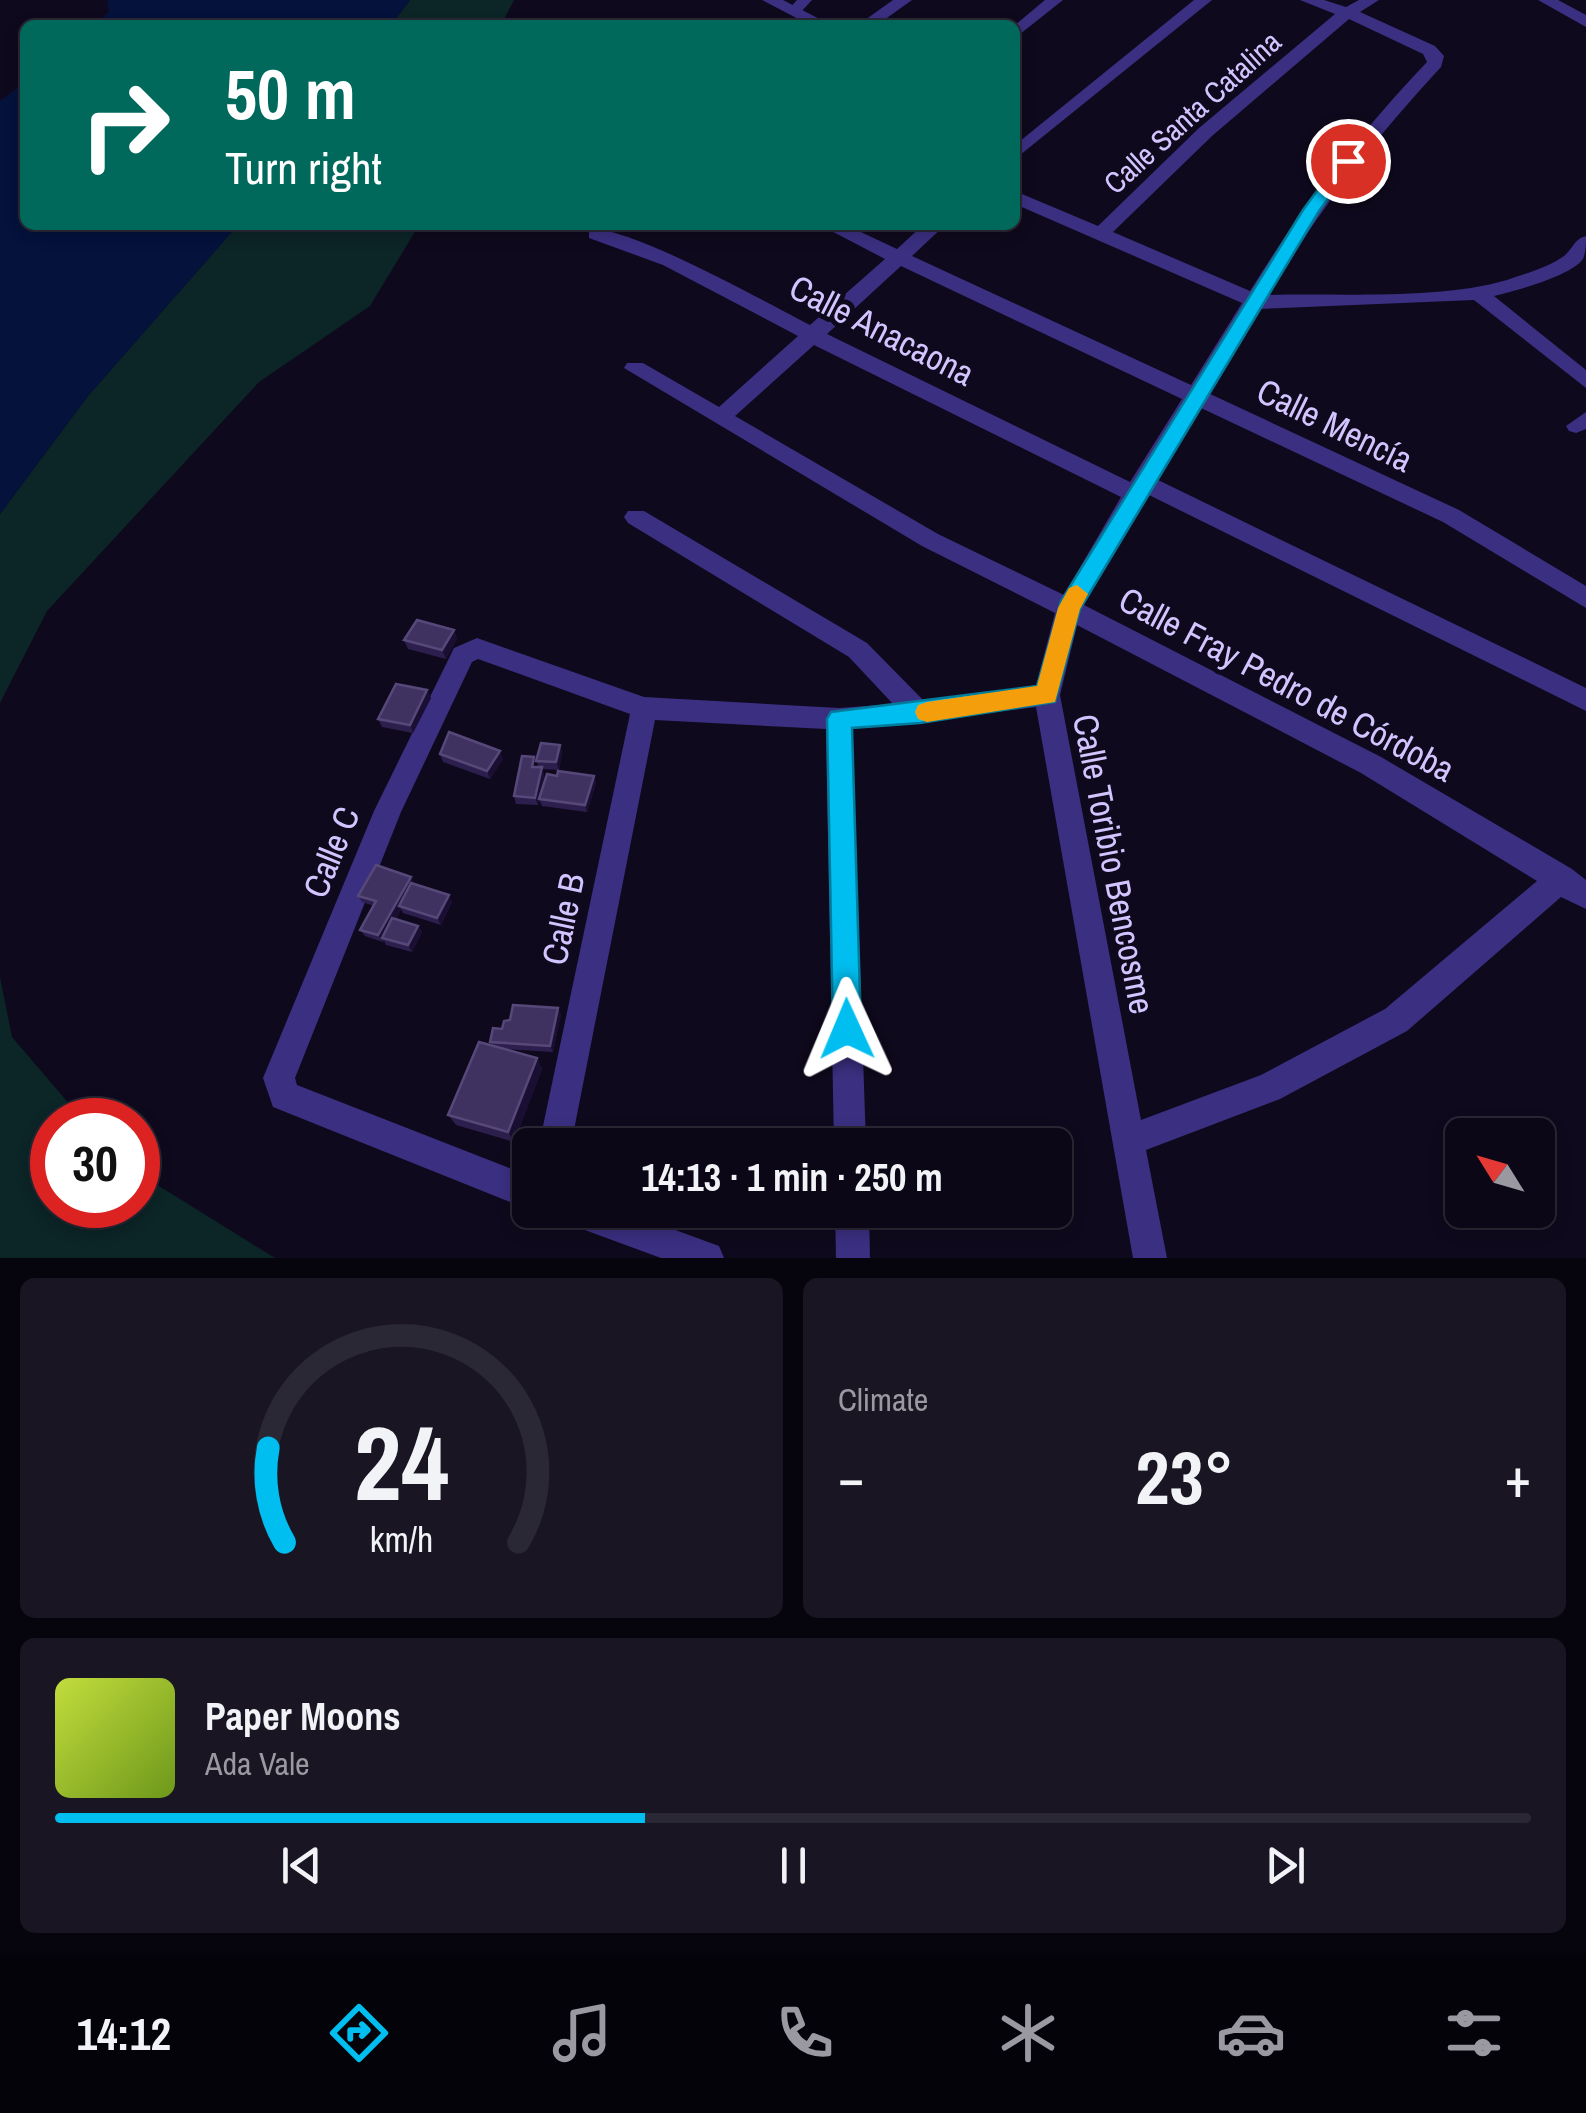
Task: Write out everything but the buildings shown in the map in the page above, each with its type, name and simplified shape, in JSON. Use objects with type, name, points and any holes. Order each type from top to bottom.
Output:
[{"type":"street","points":[[770,0],[800,6]]},
{"type":"street","points":[[874,20],[904,0]]},
{"type":"street","points":[[1020,29],[1055,0]]},
{"type":"street","points":[[1020,150],[1204,0]]},
{"type":"street","points":[[1308,0],[1346,12]]},
{"type":"street","name":"Calle Santa Catalina","points":[[1101,234],[1162,171],[1346,12],[1371,0]]},
{"type":"street","points":[[1546,0],[1586,22]]},
{"type":"street","name":"Calle Toribio Bencosme","points":[[1150,1258],[1047,695],[1069,608],[1138,488],[1311,210],[1366,137],[1435,63],[1436,56],[1346,12]]},
{"type":"street","points":[[1020,199],[1256,302],[1477,292],[1509,286],[1546,272],[1571,260],[1586,242]]},
{"type":"street","name":"Calle Mencía","points":[[840,230],[1198,394],[1451,516],[1586,598]]},
{"type":"street","points":[[721,417],[928,230]]},
{"type":"street","name":"Calle Anacaona","points":[[596,234],[670,260],[811,333],[1586,700]]},
{"type":"street","points":[[1477,292],[1586,380]]},
{"type":"street","name":"Calle Fray Pedro de Córdoba","points":[[635,368],[930,540],[1371,765],[1574,887]]},
{"type":"street","points":[[636,517],[858,650],[920,713]]},
{"type":"street","name":"Calle C","points":[[512,1186],[284,1096],[279,1078],[388,811],[463,655],[477,648],[644,708]]},
{"type":"street","points":[[644,708],[839,719],[920,713],[1047,695]]},
{"type":"street","name":"Calle B","points":[[558,1128],[644,708]]},
{"type":"street","points":[[839,719],[850,1128]]},
{"type":"street","points":[[1130,1140],[1269,1088],[1396,1020],[1574,887]]},
{"type":"street","points":[[624,1228],[707,1258]]},
{"type":"street","points":[[852,1228],[853,1258]]},
{"type":"green space","points":[[410,0],[514,0],[504,20],[395,20]]},
{"type":"green space","points":[[234,230],[416,230],[370,306],[259,382],[47,611],[0,703],[0,514],[88,396]]},
{"type":"green space","points":[[0,977],[12,1037],[64,1098],[30,1098],[30,1228],[160,1228],[160,1187],[275,1258],[0,1258]]},
{"type":"water","points":[[107,0],[410,0],[395,20],[99,20],[109,12]]},
{"type":"water","points":[[20,86],[20,230],[234,230],[88,396],[0,514],[0,101]]},
{"type":"slow traffic","points":[[927,712],[1047,695],[1069,608],[1077,594]]},
{"type":"route","points":[[847,1029],[839,719],[920,713],[1047,695],[1069,608],[1311,210],[1348,161]]}]
